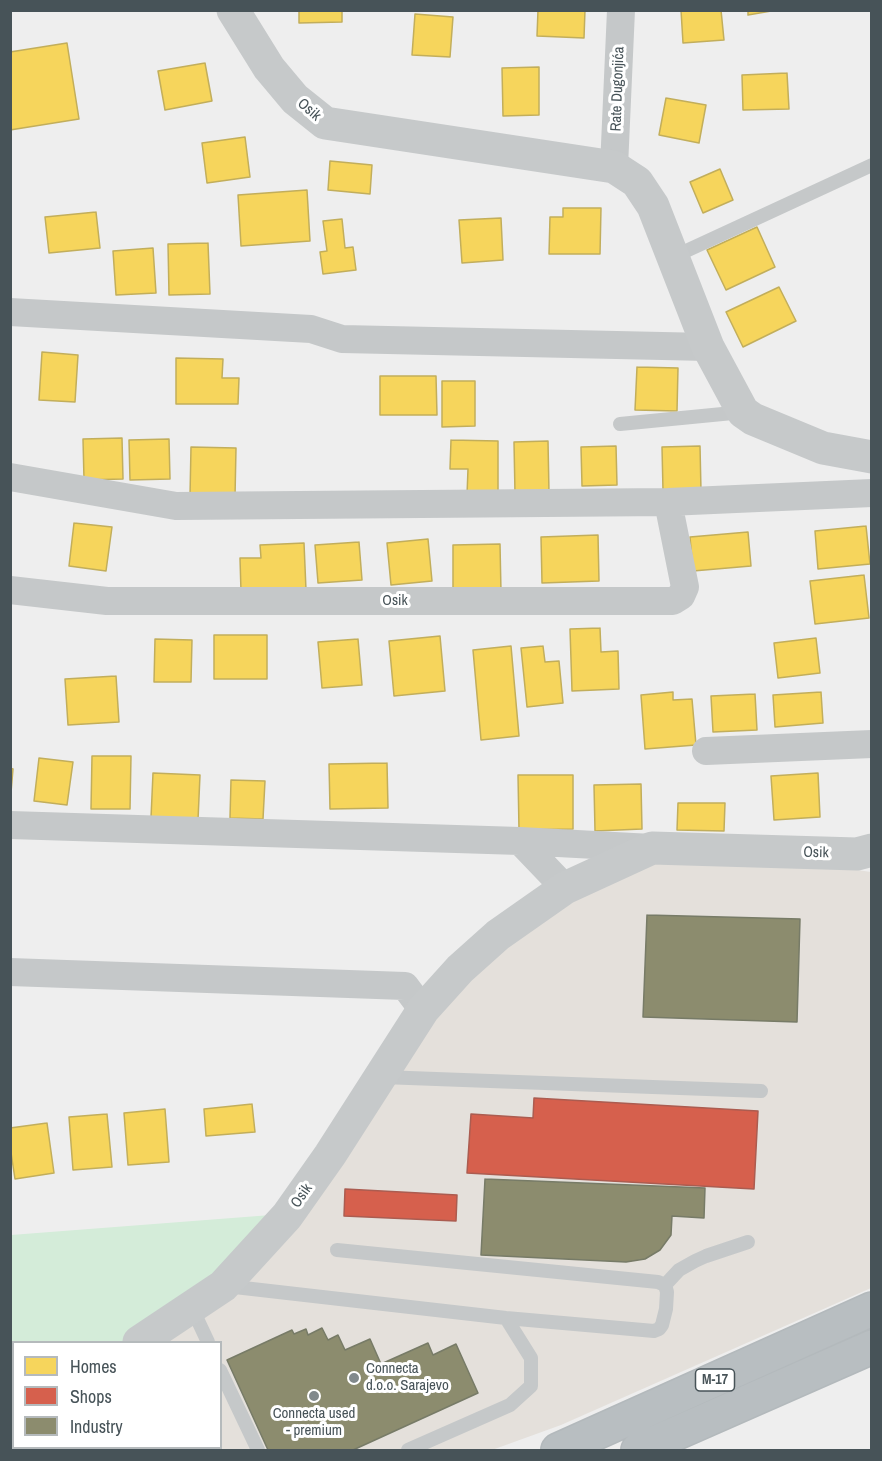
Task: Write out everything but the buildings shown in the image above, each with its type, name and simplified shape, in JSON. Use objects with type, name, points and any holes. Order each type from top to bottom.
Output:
[{"type":"highway","name":"M-17","points":[[558,1450],[872,1309]]},
{"type":"highway","name":"M-17","points":[[638,1450],[872,1347]]},
{"type":"main road","name":"Osik","points":[[233,10],[269,68],[295,99],[325,123],[615,167],[637,182],[653,206],[708,347],[743,412]]},
{"type":"main road","points":[[743,412],[753,419],[823,448],[872,458]]},
{"type":"main road","name":"Osik","points":[[141,1341],[224,1286],[287,1216],[330,1155],[423,1010],[460,969],[498,935],[565,888],[652,848],[857,854],[872,850]]},
{"type":"street","name":"Rate Dugonjića","points":[[615,167],[621,10]]},
{"type":"street","points":[[10,312],[311,329],[342,339],[708,347]]},
{"type":"street","points":[[10,477],[176,506],[668,502],[872,493]]},
{"type":"street","name":"Osik","points":[[10,590],[107,602],[673,601],[681,596],[685,587],[668,502]]},
{"type":"street","points":[[706,751],[872,744]]},
{"type":"street","name":"Osik","points":[[10,825],[520,841],[652,848]]},
{"type":"street","points":[[520,841],[565,888]]},
{"type":"street","points":[[10,972],[405,986],[423,1010]]},
{"type":"lane","points":[[673,257],[872,165]]},
{"type":"lane","points":[[620,424],[743,412]]},
{"type":"lane","points":[[380,1077],[761,1091]]},
{"type":"lane","points":[[665,1285],[679,1270],[695,1261],[748,1242]]},
{"type":"lane","points":[[337,1250],[658,1282],[665,1285]]},
{"type":"lane","points":[[224,1286],[506,1318],[654,1331],[662,1325],[666,1309],[665,1285]]},
{"type":"lane","points":[[192,1308],[208,1341]]},
{"type":"lane","points":[[408,1450],[510,1405],[531,1386],[531,1358],[506,1318]]},
{"type":"lane","points":[[222,1374],[258,1450]]},
{"type":"shaded area","points":[[732,852],[871,872],[871,1288],[561,1425],[492,1450],[11,1450],[12,1435],[12,1449],[222,1449],[222,1341],[147,1341],[257,1252],[450,984],[624,868]]},
{"type":"green space","points":[[284,1214],[147,1341],[12,1341],[11,1429],[11,1235]]},
{"type":"place","name":"Connecta d.o.o. Sarajevo","points":[[354,1378]]},
{"type":"place","name":"Connecta used - premium","points":[[314,1396]]}]
